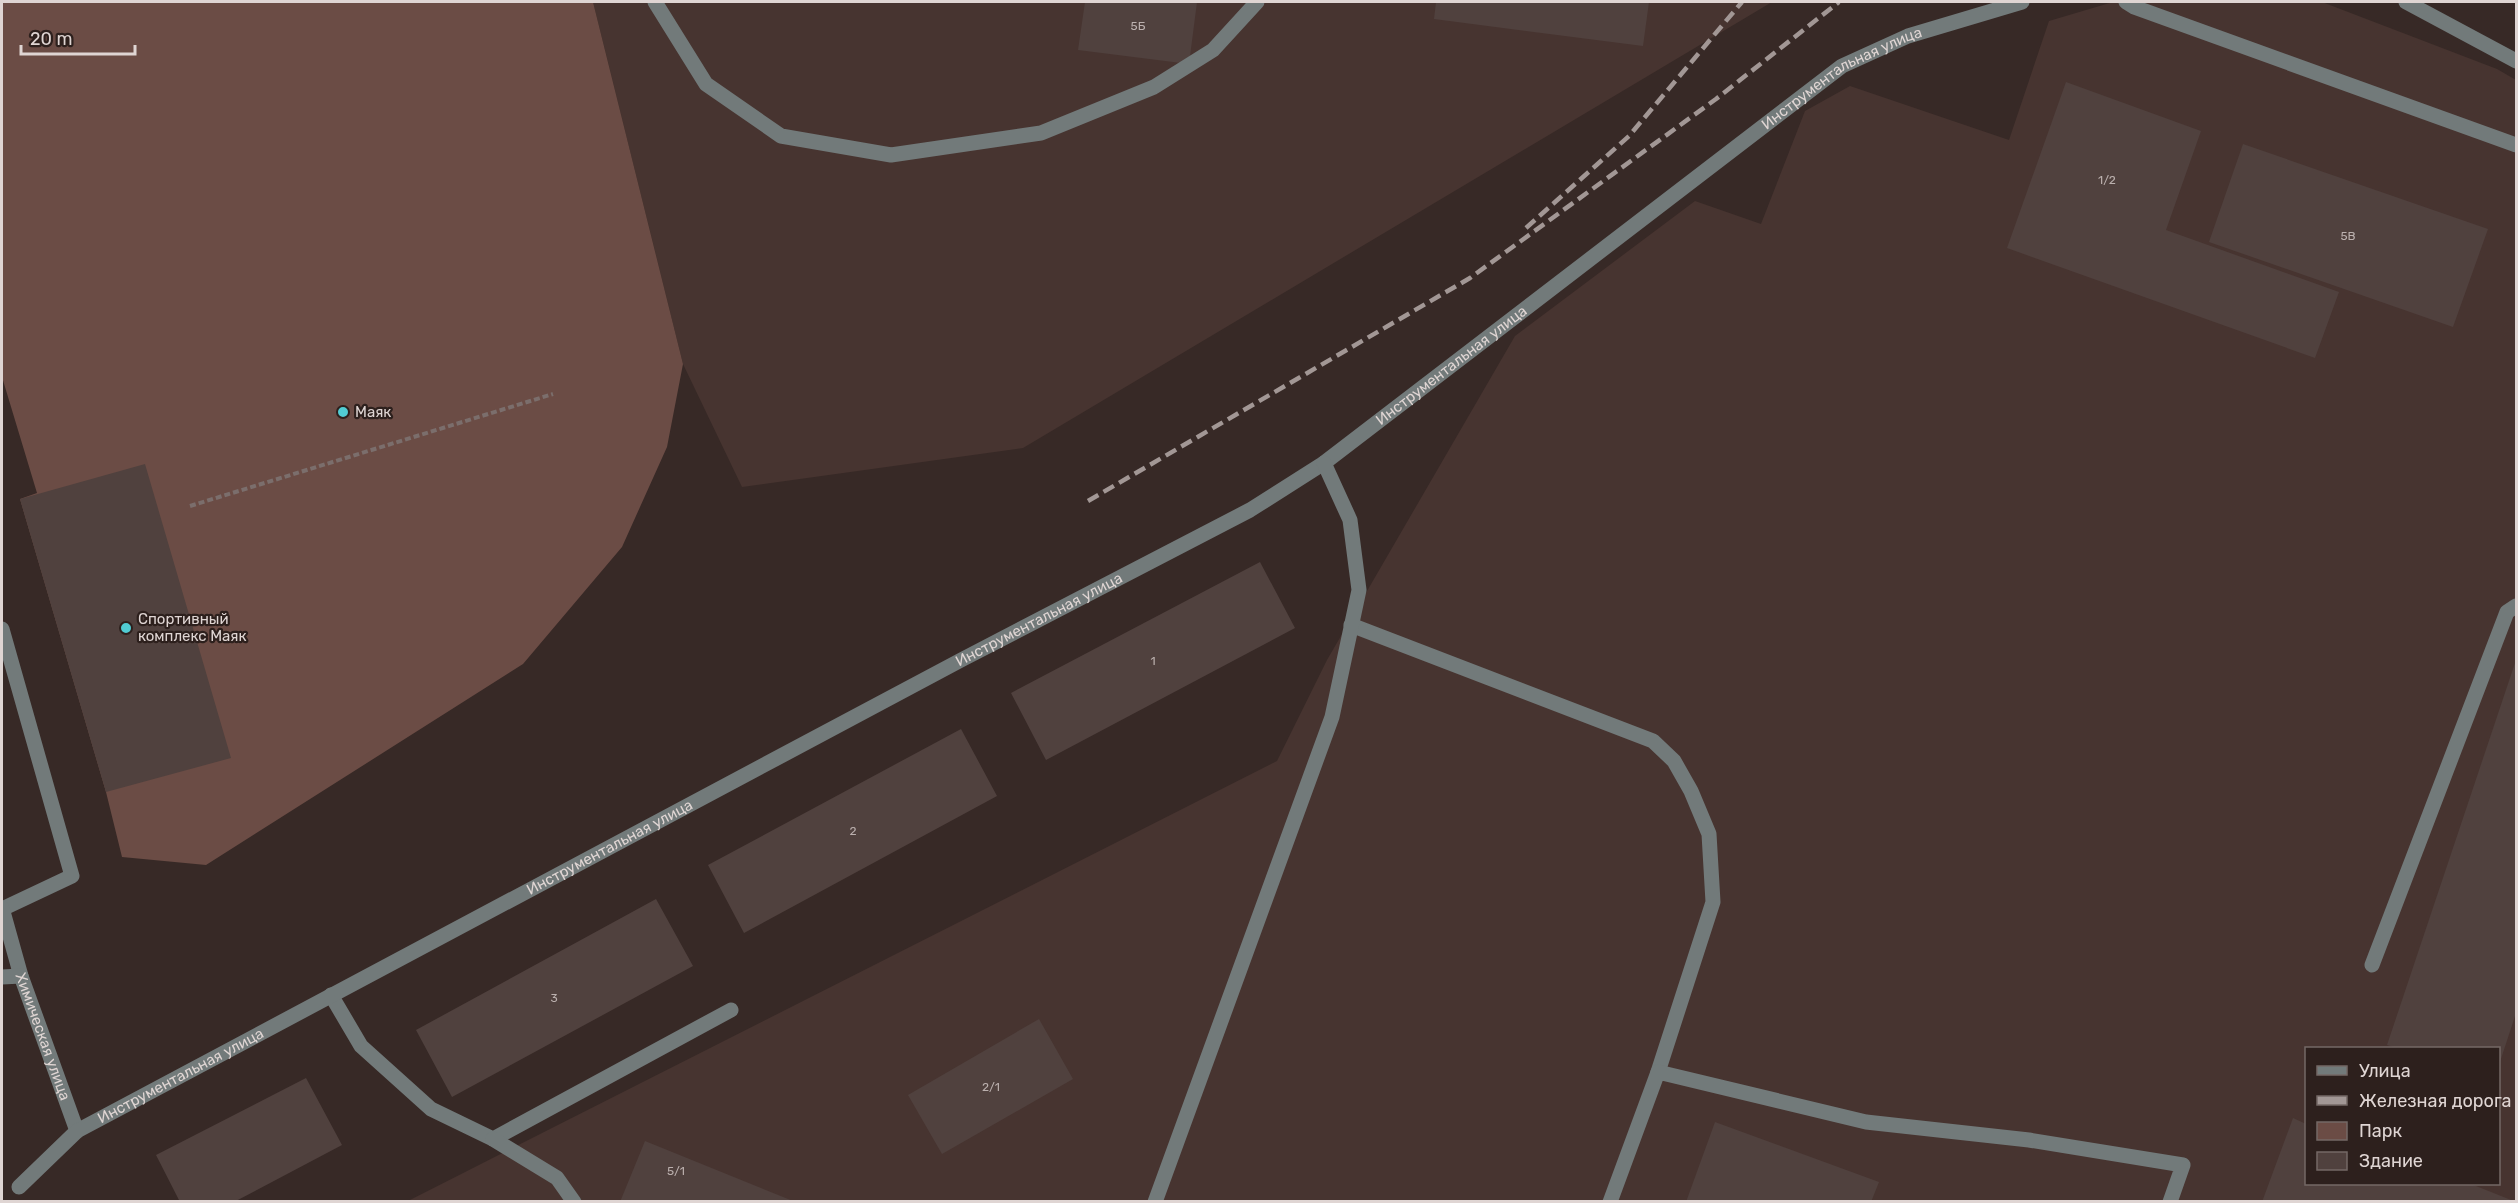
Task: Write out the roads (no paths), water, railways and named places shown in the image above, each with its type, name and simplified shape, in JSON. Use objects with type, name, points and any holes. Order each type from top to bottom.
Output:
[{"type":"street","points":[[655,2],[706,84],[781,136],[891,154],[1041,133],[1154,87],[1213,50],[1257,2]]},
{"type":"street","name":"Инструментальная улица","points":[[20,1187],[77,1131],[1250,510],[1324,463],[1842,66],[1908,36],[2022,2]]},
{"type":"street","points":[[2126,2],[2156,15],[2517,145]]},
{"type":"street","points":[[2406,2],[2517,61]]},
{"type":"street","points":[[1155,1202],[1332,717],[1359,590],[1350,520],[1324,463]]},
{"type":"street","points":[[2372,965],[2507,612],[2517,606]]},
{"type":"street","points":[[1351,625],[1653,741],[1674,762],[1691,791],[1709,834],[1713,902],[1658,1072],[1610,1202]]},
{"type":"street","points":[[2,628],[72,876],[2,909]]},
{"type":"street","name":"Химическая улица","points":[[2,909],[21,976],[77,1131]]},
{"type":"street","points":[[2,977],[21,976]]},
{"type":"street","points":[[331,995],[361,1046],[431,1109],[493,1139],[557,1178],[574,1202]]},
{"type":"street","points":[[493,1139],[730,1010]]},
{"type":"street","points":[[1658,1072],[1866,1122],[2029,1140],[2182,1165],[2170,1202]]},
{"type":"railway","points":[[1526,228],[1629,136],[1742,2]]},
{"type":"railway","points":[[1088,501],[1470,278],[1716,99],[1839,2]]},
{"type":"place","name":"Маяк","points":[[343,412]]},
{"type":"place","name":"Спортивный комплекс Маяк","points":[[126,628]]}]
